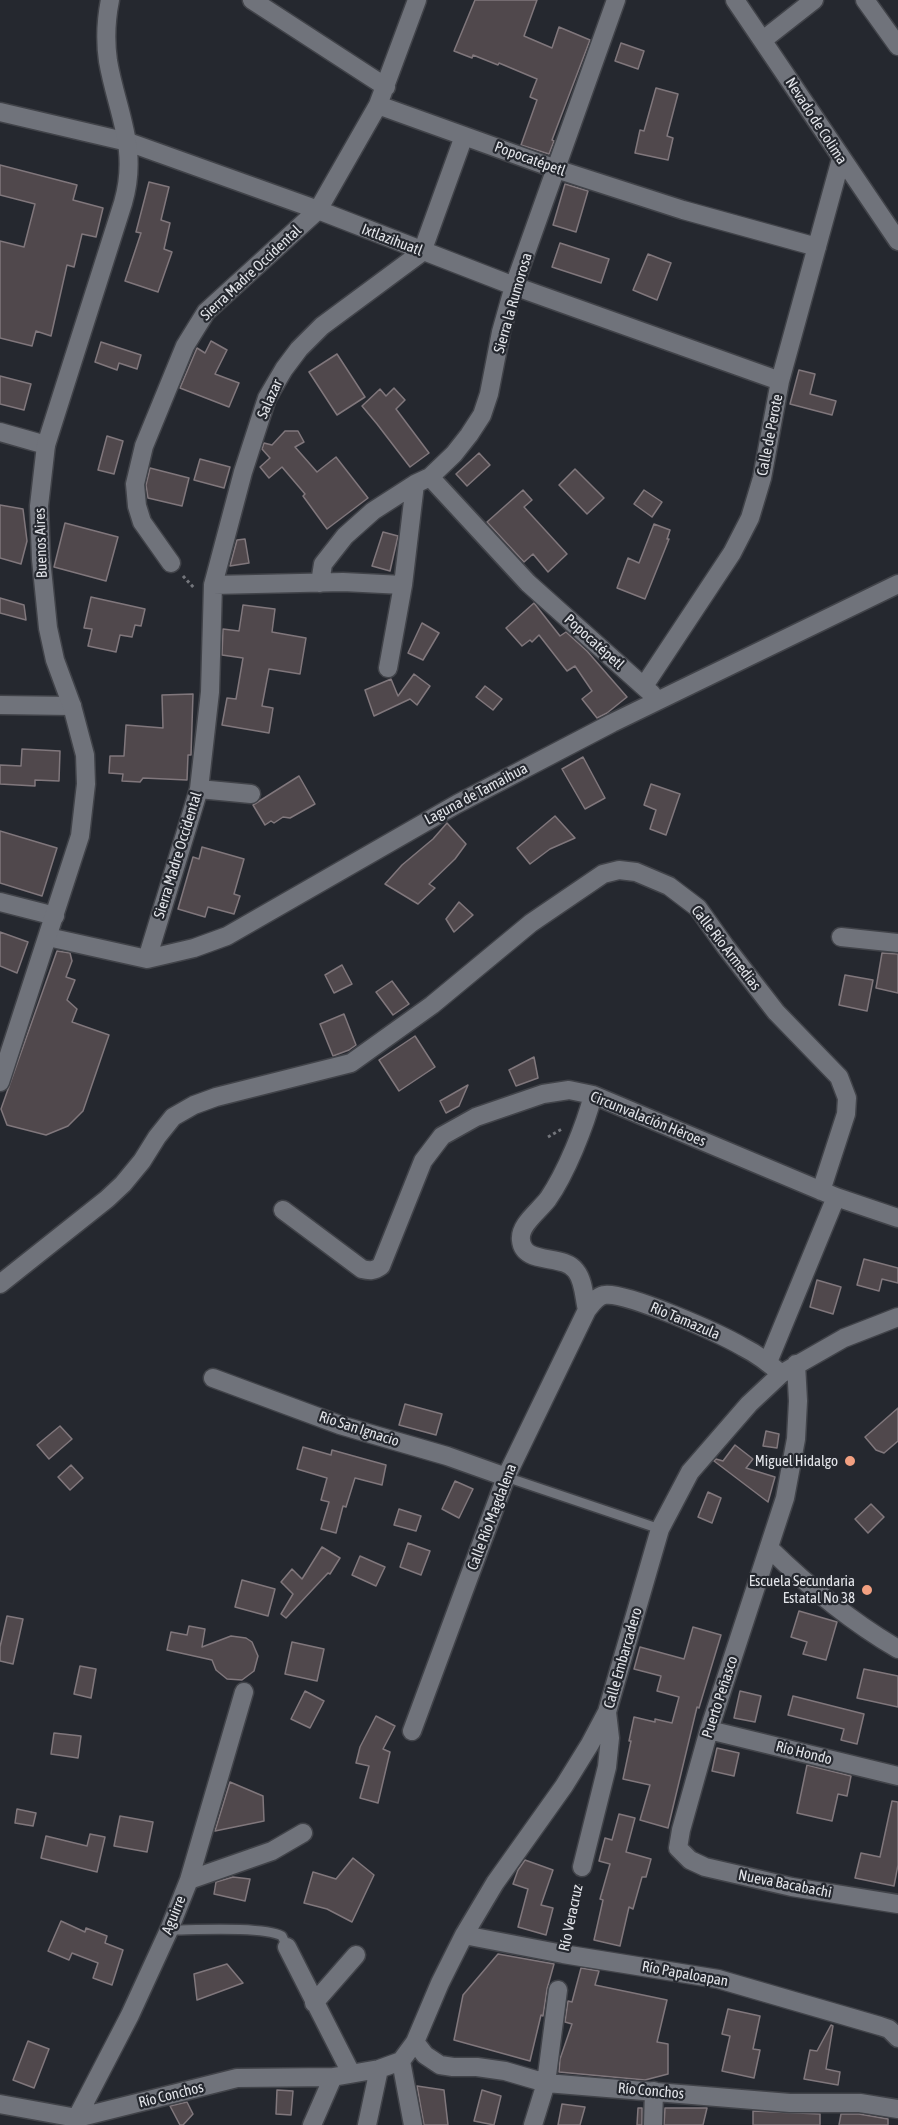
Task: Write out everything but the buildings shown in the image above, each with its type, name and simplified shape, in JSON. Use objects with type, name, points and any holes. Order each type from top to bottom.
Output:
[{"type":"street","name":"Buenos Aires","points":[[0,1082],[80,836],[85,804],[85,755],[72,706],[55,660],[48,628],[43,590],[39,506],[46,446],[128,189],[130,156],[109,61],[106,31],[110,0]]},
{"type":"street","points":[[252,0],[386,87]]},
{"type":"street","name":"Sierra Madre Occidental","points":[[171,563],[142,522],[137,506],[135,484],[144,446],[181,356],[195,327],[206,312],[318,210],[378,105],[417,0]]},
{"type":"street","name":"Sierra la Rumorosa","points":[[320,583],[323,564],[345,536],[373,511],[423,481],[454,454],[482,415],[514,286],[616,0]]},
{"type":"street","name":"Nevado de Colima","points":[[735,0],[841,159],[896,233]]},
{"type":"street","points":[[763,40],[814,0]]},
{"type":"street","points":[[865,0],[898,46]]},
{"type":"street","name":"Popocatépetl","points":[[378,105],[556,169],[683,210],[817,247]]},
{"type":"street","name":"Ixtlazihuatl","points":[[0,112],[128,142],[318,210],[514,286],[780,381]]},
{"type":"street","points":[[422,252],[464,136]]},
{"type":"street","name":"Calle de Perote","points":[[644,686],[732,553],[750,518],[762,478],[780,381],[841,159]]},
{"type":"street","name":"Salazar","points":[[211,605],[213,585],[243,472],[267,398],[284,369],[299,349],[322,326],[422,252]]},
{"type":"street","points":[[0,432],[46,446]]},
{"type":"street","points":[[388,668],[423,481]]},
{"type":"street","name":"Popocatépetl","points":[[423,481],[528,583],[660,701]]},
{"type":"street","points":[[213,585],[320,583],[403,585]]},
{"type":"street","name":"Laguna de Tamaihua","points":[[48,937],[147,959],[194,948],[227,936],[457,804],[612,723],[898,584]]},
{"type":"street","name":"Sierra Madre Occidental","points":[[147,959],[199,789],[210,692],[211,605]]},
{"type":"street","points":[[0,705],[72,706]]},
{"type":"street","points":[[199,789],[250,794]]},
{"type":"street","name":"Calle Río Armedias","points":[[0,1284],[123,1184],[173,1117],[194,1105],[216,1097],[351,1063],[432,1005],[531,923],[603,874],[619,870],[636,872],[669,886],[698,908],[776,1012],[838,1077],[844,1088],[847,1098],[846,1114],[829,1194],[782,1367]]},
{"type":"street","points":[[0,902],[55,916]]},
{"type":"street","points":[[840,937],[898,943]]},
{"type":"street","name":"Circunvalación Héroes","points":[[283,1210],[362,1269],[371,1271],[377,1269],[381,1266],[423,1161],[442,1136],[476,1117],[543,1094],[569,1090],[593,1095],[829,1194],[898,1218]]},
{"type":"street","points":[[587,1310],[576,1269],[568,1264],[527,1254],[522,1248],[520,1238],[521,1231],[548,1199],[561,1177],[587,1116],[593,1095]]},
{"type":"street","name":"Río Tamazula","points":[[587,1310],[598,1297],[606,1294],[625,1297],[694,1323],[782,1367]]},
{"type":"street","name":"Calle Río Magdalena","points":[[412,1731],[506,1477],[587,1310]]},
{"type":"street","name":"Calle Embarcadero","points":[[401,2061],[415,2042],[440,1983],[464,1935],[495,1883],[564,1786],[607,1712],[660,1529],[690,1472],[782,1367],[844,1338],[898,1317]]},
{"type":"street","name":"Puerto Peñasco","points":[[678,1848],[709,1730],[785,1498],[796,1439],[798,1401],[782,1367]]},
{"type":"street","name":"Río San Ignacio","points":[[213,1378],[340,1425],[447,1456],[506,1477]]},
{"type":"street","points":[[770,1549],[801,1580],[836,1609],[898,1649]]},
{"type":"street","name":"Aguirre","points":[[75,2121],[130,2015],[189,1880],[244,1692]]},
{"type":"street","name":"Río Veracruz","points":[[582,1867],[607,1767],[610,1738],[607,1712]]},
{"type":"street","name":"Río Hondo","points":[[709,1730],[898,1776]]},
{"type":"street","points":[[189,1880],[272,1851],[303,1833]]},
{"type":"street","name":"Nueva Bacabachi","points":[[678,1848],[690,1860],[705,1867],[792,1887],[898,1904]]},
{"type":"street","name":"Río Papaloapan","points":[[464,1935],[736,1983],[880,2025],[889,2029],[898,2038]]},
{"type":"street","points":[[287,1947],[314,2003],[342,2075],[312,2125]]},
{"type":"street","points":[[314,2003],[356,1955]]},
{"type":"street","points":[[533,2125],[546,2083],[558,1990]]},
{"type":"street","name":"Río Conchos","points":[[415,2042],[425,2055],[440,2065],[505,2071],[546,2083],[790,2103],[860,2103],[898,2109]]},
{"type":"street","points":[[367,2125],[379,2068],[401,2061],[413,2125]]},
{"type":"street","name":"Río Conchos","points":[[0,2104],[75,2121],[237,2078],[342,2075],[379,2068]]},
{"type":"street","points":[[653,2125],[654,2091]]},
{"type":"lane","points":[[506,1477],[660,1529]]},
{"type":"lane","points":[[169,1930],[246,1930],[276,1933],[282,1936],[287,1947]]},
{"type":"path","points":[[171,563],[211,605]]},
{"type":"path","name":"Río Veracruz","points":[[563,1954],[582,1867]]},
{"type":"place","name":"Miguel Hidalgo","points":[[850,1461]]},
{"type":"place","name":"Escuela Secundaria Estatal No 38","points":[[867,1590]]}]
